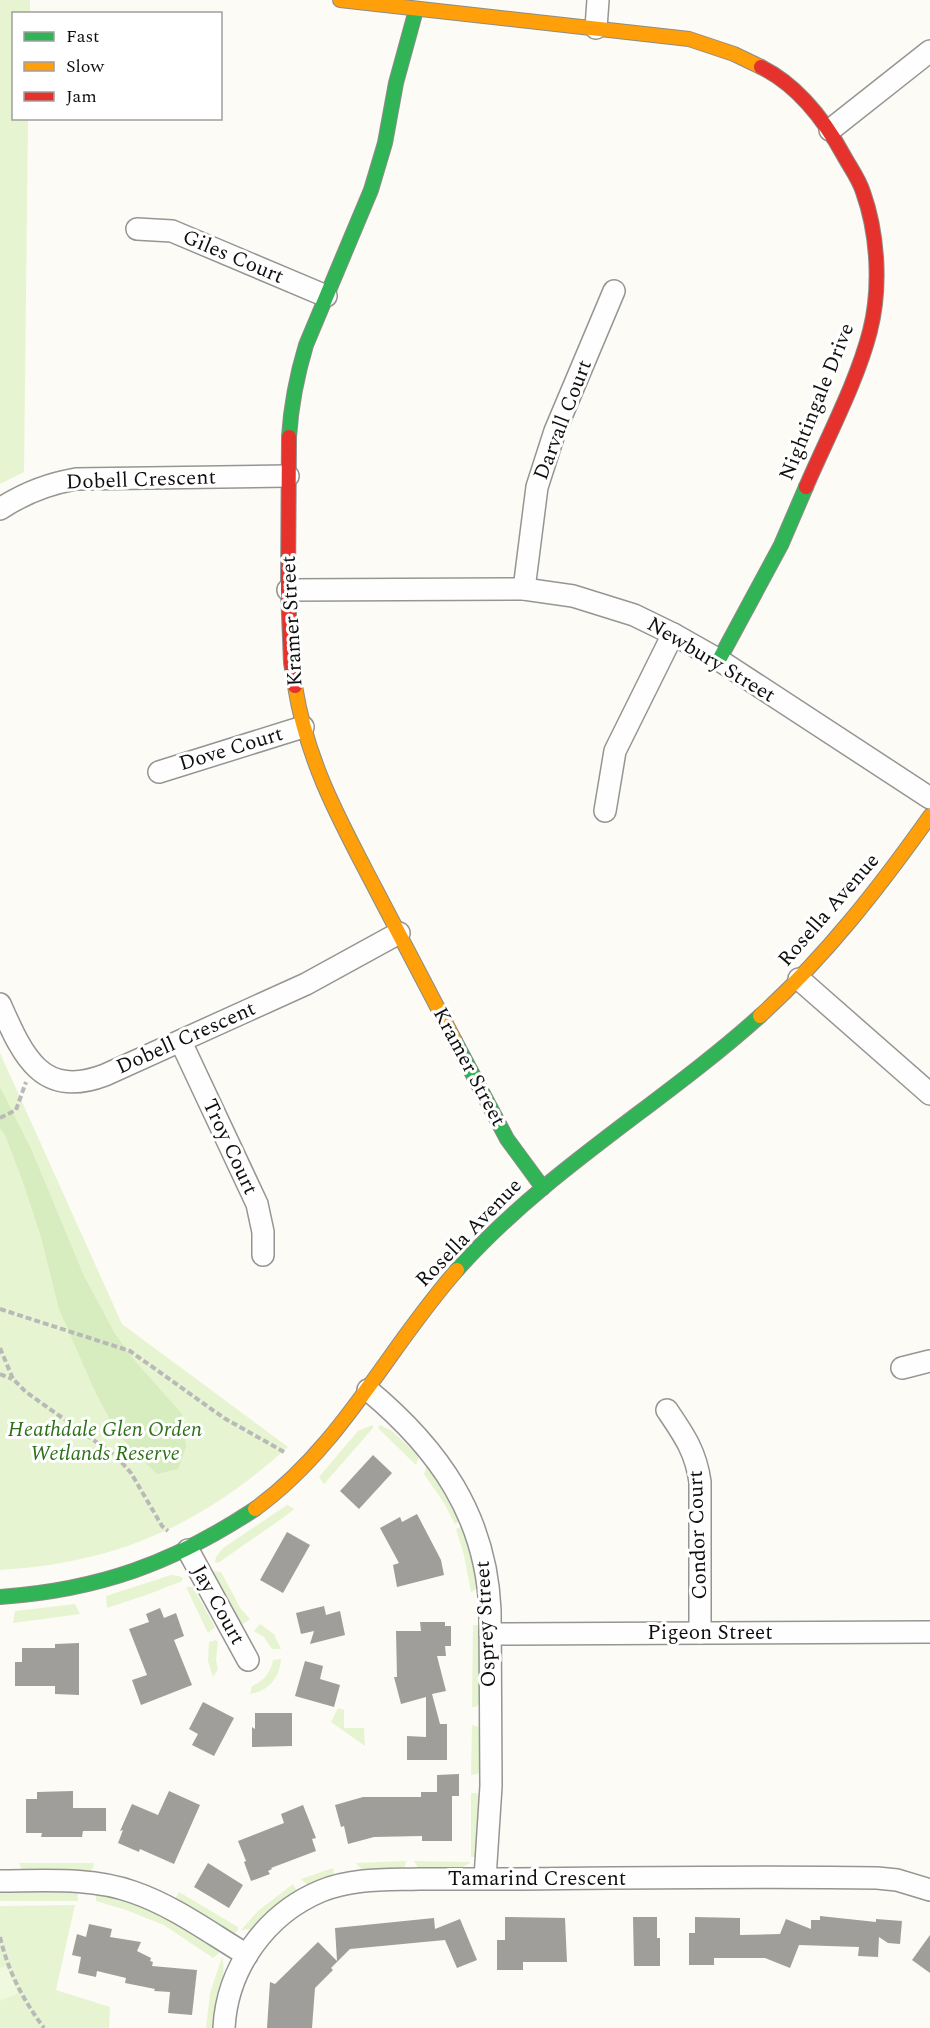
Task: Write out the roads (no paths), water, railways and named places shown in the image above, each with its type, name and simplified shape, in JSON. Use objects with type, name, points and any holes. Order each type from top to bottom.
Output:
[{"type":"street","name":"Nightingale Drive","points":[[340,0],[689,39],[734,54],[770,72],[799,96],[830,130],[862,191],[872,228],[876,263],[876,294],[870,331],[854,376],[782,545],[718,660]]},
{"type":"street","points":[[596,28],[598,0]]},
{"type":"street","name":"Kramer Street","points":[[406,9],[392,116],[378,168],[306,345],[294,387],[289,432],[288,476],[288,590],[291,663],[303,727],[327,797],[507,1139],[543,1188]]},
{"type":"street","points":[[830,130],[930,51]]},
{"type":"street","name":"Giles Court","points":[[138,229],[172,231],[326,296]]},
{"type":"street","name":"Darvall Court","points":[[524,589],[537,487],[555,431],[614,291]]},
{"type":"street","name":"Dobell Crescent","points":[[0,509],[28,492],[45,485],[76,479],[288,476]]},
{"type":"street","name":"Newbury Street","points":[[288,590],[524,589],[573,596],[634,615],[718,660],[930,798]]},
{"type":"street","points":[[605,811],[615,752],[673,634]]},
{"type":"street","name":"Dove Court","points":[[159,772],[303,727]]},
{"type":"street","name":"Rosella Avenue","points":[[0,1597],[57,1591],[139,1571],[188,1550],[223,1531],[260,1506],[308,1466],[363,1398],[437,1293],[485,1240],[543,1188],[716,1052],[799,979],[874,894],[930,816]]},
{"type":"street","name":"Dobell Crescent","points":[[0,1004],[18,1044],[32,1065],[56,1079],[79,1082],[105,1075],[306,984],[399,933]]},
{"type":"street","points":[[799,979],[930,1094]]},
{"type":"street","name":"Troy Court","points":[[181,1042],[257,1204],[263,1232],[263,1256]]},
{"type":"street","points":[[902,1368],[930,1361]]},
{"type":"street","name":"Osprey Street","points":[[363,1398],[390,1408],[422,1443],[456,1489],[474,1524],[480,1544],[488,1581],[490,1634],[492,1879]]},
{"type":"street","name":"Condor Court","points":[[667,1410],[685,1436],[698,1466],[700,1482],[700,1633]]},
{"type":"street","name":"Jay Court","points":[[188,1550],[248,1660]]},
{"type":"street","name":"Pigeon Street","points":[[490,1634],[930,1632]]},
{"type":"street","name":"Tamarind Crescent","points":[[224,2028],[229,1996],[247,1955],[263,1932],[308,1897],[339,1885],[370,1880],[877,1878],[897,1880],[930,1890]]},
{"type":"street","points":[[0,1881],[89,1882],[133,1892],[172,1910],[247,1955]]},
{"type":"park label","name":"Heathdale Glen Orden Wetlands Reserve","points":[[105,1442]]}]
